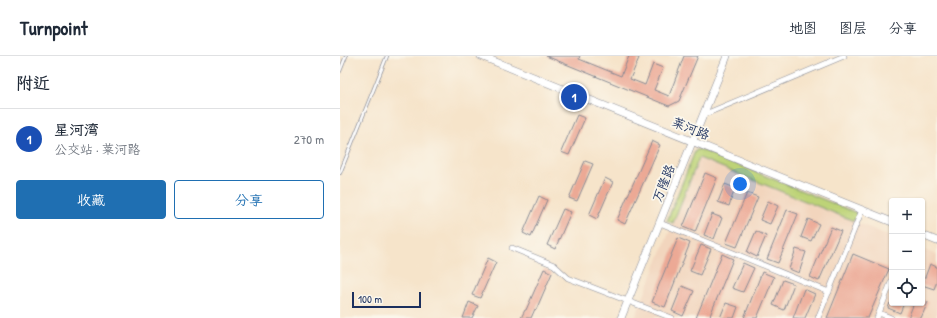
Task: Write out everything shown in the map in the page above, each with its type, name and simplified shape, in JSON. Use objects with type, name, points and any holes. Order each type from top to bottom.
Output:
[{"type":"street","name":"莱河路","points":[[482,56],[889,221]]},
{"type":"street","name":"万隆路","points":[[621,318],[727,56]]},
{"type":"street","points":[[703,115],[844,56]]},
{"type":"street","points":[[818,318],[862,210]]},
{"type":"street","points":[[660,223],[829,292]]},
{"type":"street","points":[[925,236],[937,241]]},
{"type":"street","points":[[512,248],[554,265],[568,278],[672,318]]},
{"type":"street","points":[[889,288],[878,315],[891,318]]},
{"type":"lane","points":[[340,71],[346,56]]},
{"type":"lane","points":[[340,172],[386,56]]},
{"type":"shaded area","points":[[699,158],[889,236],[889,306],[925,306],[925,250],[937,255],[937,318],[635,318]]},
{"type":"green space","points":[[699,149],[857,213],[854,221],[699,158],[673,223],[667,221],[695,151]]},
{"type":"building","points":[[546,56],[580,56],[579,59],[621,76],[629,56],[633,56],[639,58],[630,79],[645,85],[653,64],[663,68],[654,90],[669,96],[684,56],[698,56],[679,101],[669,106]]},
{"type":"building","points":[[577,115],[585,118],[569,155],[561,152]]},
{"type":"building","points":[[652,141],[660,145],[625,224],[617,220]]},
{"type":"building","points":[[585,161],[593,164],[577,201],[569,198]]},
{"type":"building","points":[[705,173],[717,178],[695,232],[683,227]]},
{"type":"building","points":[[605,178],[613,182],[597,219],[589,215]]},
{"type":"building","points":[[725,184],[735,188],[729,206],[718,202]]},
{"type":"building","points":[[747,193],[758,197],[737,247],[726,243]]},
{"type":"building","points":[[539,196],[547,200],[531,237],[523,233]]},
{"type":"building","points":[[768,201],[778,206],[770,224],[760,220]]},
{"type":"building","points":[[563,209],[571,212],[555,249],[547,245]]},
{"type":"building","points":[[787,210],[798,214],[778,263],[767,259]]},
{"type":"building","points":[[712,214],[722,218],[714,239],[704,235]]},
{"type":"building","points":[[808,219],[819,224],[811,241],[801,237]]},
{"type":"building","points":[[831,227],[841,231],[819,281],[810,277]]},
{"type":"building","points":[[756,231],[766,236],[757,257],[747,252]]},
{"type":"building","points":[[678,238],[690,243],[665,307],[652,302]]},
{"type":"building","points":[[701,245],[711,249],[700,275],[690,271]]},
{"type":"building","points":[[796,249],[806,252],[799,273],[789,269]]},
{"type":"building","points":[[722,254],[733,259],[709,318],[696,318]]},
{"type":"building","points":[[853,254],[889,269],[868,318],[827,318]]},
{"type":"building","points":[[488,258],[496,262],[480,298],[472,295]]},
{"type":"building","points":[[743,263],[754,268],[743,292],[732,288]]},
{"type":"building","points":[[930,264],[937,267],[937,281],[934,289],[925,286],[925,277]]},
{"type":"building","points":[[544,269],[552,273],[536,310],[535,309],[531,318],[521,318],[526,310]]},
{"type":"building","points":[[762,272],[774,277],[757,318],[744,318]]},
{"type":"building","points":[[783,280],[794,284],[784,310],[773,305]]},
{"type":"building","points":[[682,286],[694,291],[683,316],[672,311]]},
{"type":"building","points":[[804,289],[815,294],[805,318],[793,318]]},
{"type":"building","points":[[925,301],[928,302],[921,318],[908,318],[913,306],[925,306]]},
{"type":"building","points":[[469,302],[478,306],[472,318],[463,318]]},
{"type":"building","points":[[726,303],[738,307],[734,318],[720,318]]},
{"type":"building","points":[[889,306],[903,306],[900,313],[888,308]]},
{"type":"place","name":"星河湾","points":[[574,97]]}]
